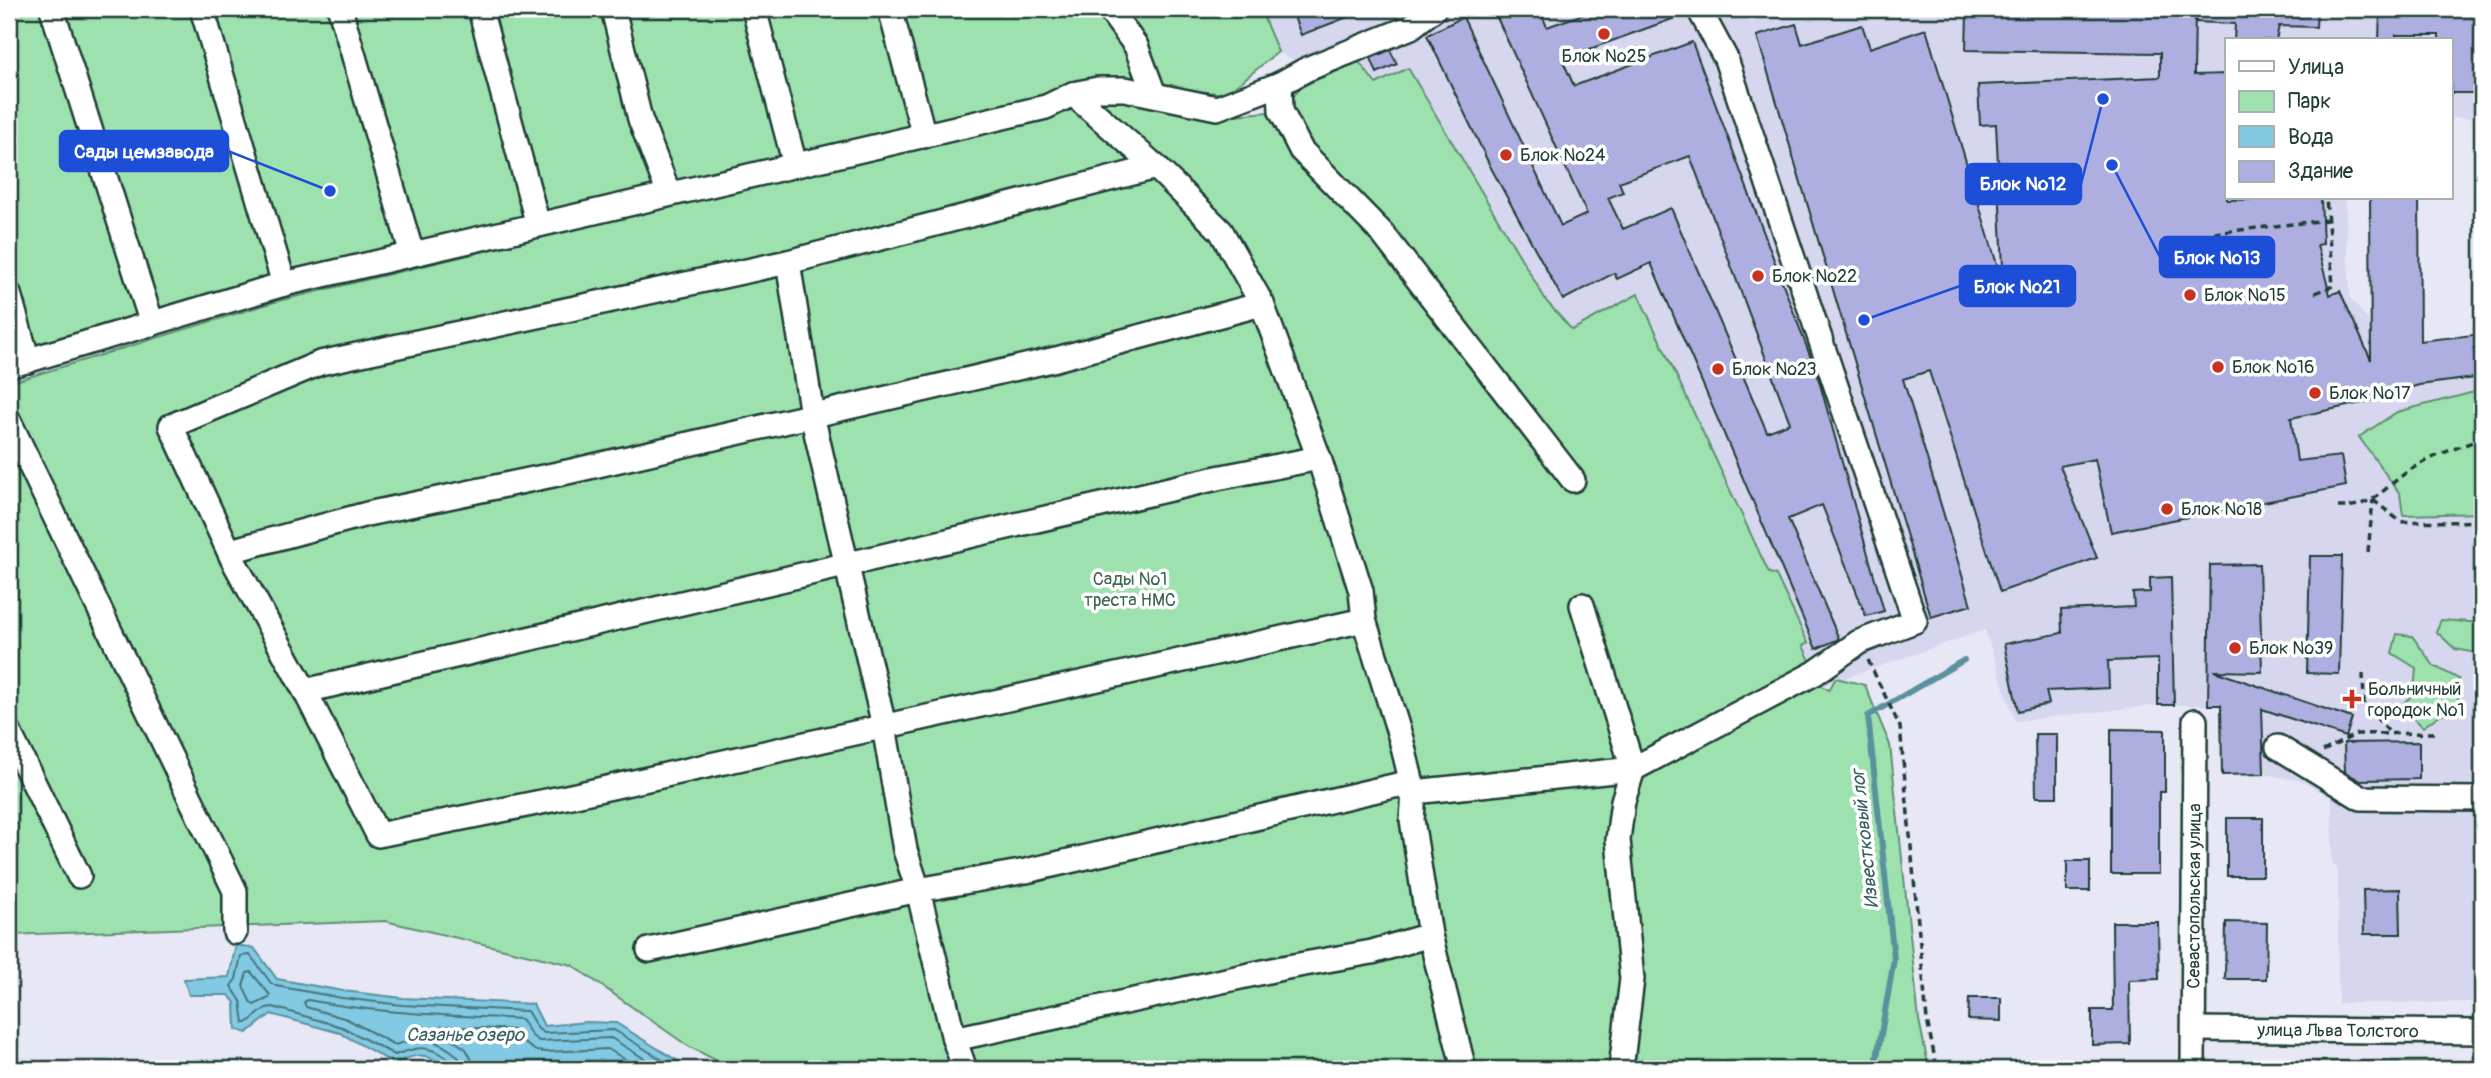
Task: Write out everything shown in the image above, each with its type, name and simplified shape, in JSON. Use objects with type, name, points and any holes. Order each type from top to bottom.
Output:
[{"type":"street","points":[[52,9],[152,324]]},
{"type":"street","points":[[202,9],[284,284]]},
{"type":"street","points":[[340,9],[412,254]]},
{"type":"street","points":[[480,9],[538,225]]},
{"type":"street","points":[[613,9],[640,119],[669,194]]},
{"type":"street","points":[[754,9],[795,165]]},
{"type":"street","points":[[890,9],[924,136]]},
{"type":"street","points":[[1109,9],[1136,46],[1154,94]]},
{"type":"street","points":[[9,294],[18,363],[284,284],[1046,107],[1073,94],[1112,89],[1154,94],[1217,108],[1280,84],[1307,69],[1411,27],[1434,9]]},
{"type":"street","points":[[649,950],[918,890],[1052,866],[1398,785],[1414,792],[1633,769],[1815,673],[1859,642],[1914,621],[1726,59],[1699,9]]},
{"type":"street","points":[[1280,84],[1281,111],[1301,150],[1382,233],[1573,480]]},
{"type":"street","points":[[1073,94],[1156,167],[1221,231],[1262,304],[1319,458],[1361,591],[1364,620],[1401,739],[1414,792],[1412,820],[1430,935],[1464,1069]]},
{"type":"street","points":[[1156,167],[788,262],[320,363],[171,426],[230,551],[378,835],[571,796],[1364,620]]},
{"type":"street","points":[[788,262],[812,415],[884,726],[905,850],[918,890],[954,1039],[965,1069]]},
{"type":"street","points":[[230,551],[367,514],[572,471],[1056,359],[1262,304]]},
{"type":"street","points":[[9,421],[235,891],[235,932]]},
{"type":"street","points":[[305,691],[1217,478],[1319,458]]},
{"type":"street","points":[[1583,605],[1633,769],[1623,801],[1618,840],[1632,979],[1621,1069]]},
{"type":"street","name":"Севастопольская улица","points":[[2193,1069],[2195,721]]},
{"type":"street","points":[[9,732],[79,876]]},
{"type":"street","points":[[2278,747],[2361,798],[2482,799]]},
{"type":"street","points":[[954,1039],[1256,973],[1372,952],[1430,935]]},
{"type":"street","name":"улица Льва Толстого","points":[[2194,1029],[2482,1032]]},
{"type":"path","points":[[2315,293],[2333,286],[2326,200]]},
{"type":"path","points":[[2214,233],[2327,220]]},
{"type":"path","points":[[2338,507],[2349,507],[2373,500],[2410,470],[2452,449],[2482,439]]},
{"type":"path","points":[[2373,500],[2401,522],[2482,520]]},
{"type":"path","points":[[2368,552],[2373,500]]},
{"type":"path","points":[[2363,673],[2364,704],[2390,733]]},
{"type":"path","points":[[1877,678],[1900,727],[1927,1020],[1937,1069]]},
{"type":"path","points":[[2302,762],[2357,734],[2436,733]]},
{"type":"shaded area","points":[[1260,9],[2482,9],[2482,118],[2452,118],[2452,38],[2225,38],[2225,200],[2345,200],[2350,298],[2371,324],[2381,345],[2482,334],[2482,1002],[2338,1003],[2338,870],[2332,862],[2332,798],[2301,781],[2264,774],[2222,775],[2221,705],[2158,705],[2015,721],[1985,630],[1822,686],[1638,295],[1572,330],[1547,302],[1408,68],[1376,84],[1358,62],[1302,86],[1296,75],[1299,63],[1278,52]]},
{"type":"green space","points":[[9,9],[1260,9],[1278,52],[1226,94],[1122,83],[264,279],[9,354]]},
{"type":"green space","name":"Сады №1 треста НМС","points":[[1359,62],[1376,84],[1408,68],[1547,302],[1572,330],[1638,294],[1769,573],[1776,575],[1808,643],[1803,646],[1822,686],[1829,690],[1836,678],[1865,685],[1890,745],[1919,1020],[1929,1069],[733,1069],[688,1046],[572,965],[385,921],[9,935],[9,383],[278,301],[1117,99],[1212,117],[1281,111],[1302,86]]},
{"type":"green space","points":[[2482,390],[2482,513],[2403,515],[2400,494],[2359,437],[2397,412]]},
{"type":"green space","points":[[2441,620],[2482,623],[2482,654],[2455,649],[2436,631]]},
{"type":"green space","points":[[2397,634],[2412,636],[2434,666],[2459,679],[2458,712],[2441,714],[2423,727],[2401,706],[2414,693],[2416,668],[2392,653]]},
{"type":"green space","points":[[2316,1062],[2482,1064],[2482,1069],[2317,1069]]},
{"type":"water","name":"Сазанье озеро","points":[[236,945],[254,948],[277,979],[403,998],[533,1004],[544,1026],[586,1022],[616,1023],[691,1069],[452,1069],[425,1056],[404,1059],[395,1064],[340,1033],[271,1014],[247,1033],[236,1029],[235,1003],[229,995],[189,995],[184,979],[229,977]]},
{"type":"building","points":[[1291,9],[1366,9],[1366,10],[1301,35]]},
{"type":"building","points":[[1493,9],[1539,9],[1547,27],[1597,9],[1685,9],[1686,14],[1562,59],[1574,86],[1692,42],[1818,377],[1884,611],[1866,616],[1822,505],[1788,519],[1839,639],[1816,649],[1651,263],[1617,279],[1614,273],[1563,300],[1490,166],[1427,35],[1463,17],[1561,226],[1587,214]],"holes":[[[1690,156],[1790,423],[1767,432],[1671,208],[1623,229],[1608,198],[1623,192],[1619,182]]]},
{"type":"building","points":[[1986,9],[2195,9],[2194,75],[2225,74],[2225,200],[2321,200],[2323,244],[2317,245],[2330,295],[2340,291],[2371,360],[2370,200],[2419,200],[2420,341],[2482,334],[2482,377],[2419,385],[2366,402],[2291,418],[2297,461],[2341,456],[2346,486],[2111,532],[2095,459],[2060,466],[2097,558],[2000,592],[1929,371],[1903,379],[1971,605],[1931,617],[1757,36],[1796,24],[1802,44],[1862,25],[1870,48],[1926,29],[1998,268],[2003,267],[1996,124],[1980,125],[1978,85],[2160,77],[2160,53],[1966,50],[1967,15]]},
{"type":"building","points":[[2196,9],[2317,9],[2316,27],[2279,26],[2276,38],[2234,38],[2235,24],[2196,22]]},
{"type":"building","points":[[2380,9],[2482,9],[2482,93],[2452,93],[2452,38],[2439,38],[2439,35],[2396,35],[2396,38],[2379,38]]},
{"type":"building","points":[[1390,50],[1397,64],[1377,73],[1371,58]]},
{"type":"building","name":"Блок №39","points":[[2310,556],[2342,556],[2339,674],[2307,673]]},
{"type":"building","points":[[2259,564],[2262,672],[2214,671],[2352,718],[2346,737],[2262,709],[2264,774],[2222,775],[2221,705],[2208,705],[2210,565]]},
{"type":"building","points":[[2171,577],[2174,705],[2158,705],[2158,659],[2108,661],[2109,688],[2046,691],[2049,704],[2018,711],[2004,644],[2062,633],[2061,610],[2134,607],[2133,593],[2150,592],[2150,578]]},
{"type":"building","points":[[2111,729],[2165,730],[2165,792],[2159,792],[2159,874],[2111,874]]},
{"type":"building","points":[[2035,734],[2057,734],[2057,797],[2036,797]]},
{"type":"building","points":[[2419,742],[2419,779],[2359,780],[2345,772],[2344,743]]},
{"type":"building","points":[[2227,818],[2263,818],[2263,876],[2227,876]]},
{"type":"building","points":[[2067,861],[2090,861],[2090,891],[2067,891]]},
{"type":"building","points":[[2400,889],[2401,934],[2364,934],[2363,890]]},
{"type":"building","points":[[2112,922],[2158,922],[2159,979],[2129,980],[2130,1044],[2092,1045],[2092,1010],[2113,1010]]},
{"type":"building","points":[[2226,922],[2267,923],[2266,979],[2225,979]]},
{"type":"building","points":[[1969,998],[2001,998],[2001,1021],[1968,1020]]},
{"type":"waterway","name":"Известковый лог","points":[[1875,1069],[1894,959],[1868,716],[1964,660]]},
{"type":"place","name":"Блок №25","points":[[1604,34]]},
{"type":"place","name":"Блок №12","points":[[2103,99]]},
{"type":"place","name":"Блок №24","points":[[1506,155]]},
{"type":"place","name":"Блок №13","points":[[2112,165]]},
{"type":"place","name":"Сады цемзавода","points":[[330,191]]},
{"type":"place","name":"Блок №22","points":[[1758,276]]},
{"type":"place","name":"Блок №15","points":[[2190,295]]},
{"type":"place","name":"Блок №21","points":[[1864,320]]},
{"type":"place","name":"Блок №16","points":[[2218,367]]},
{"type":"place","name":"Блок №23","points":[[1718,369]]},
{"type":"place","name":"Блок №17","points":[[2315,393]]},
{"type":"place","name":"Блок №18","points":[[2167,509]]},
{"type":"place","name":"Блок №39","points":[[2235,648]]},
{"type":"place","name":"Больничный городок №1","points":[[2352,699]]}]
